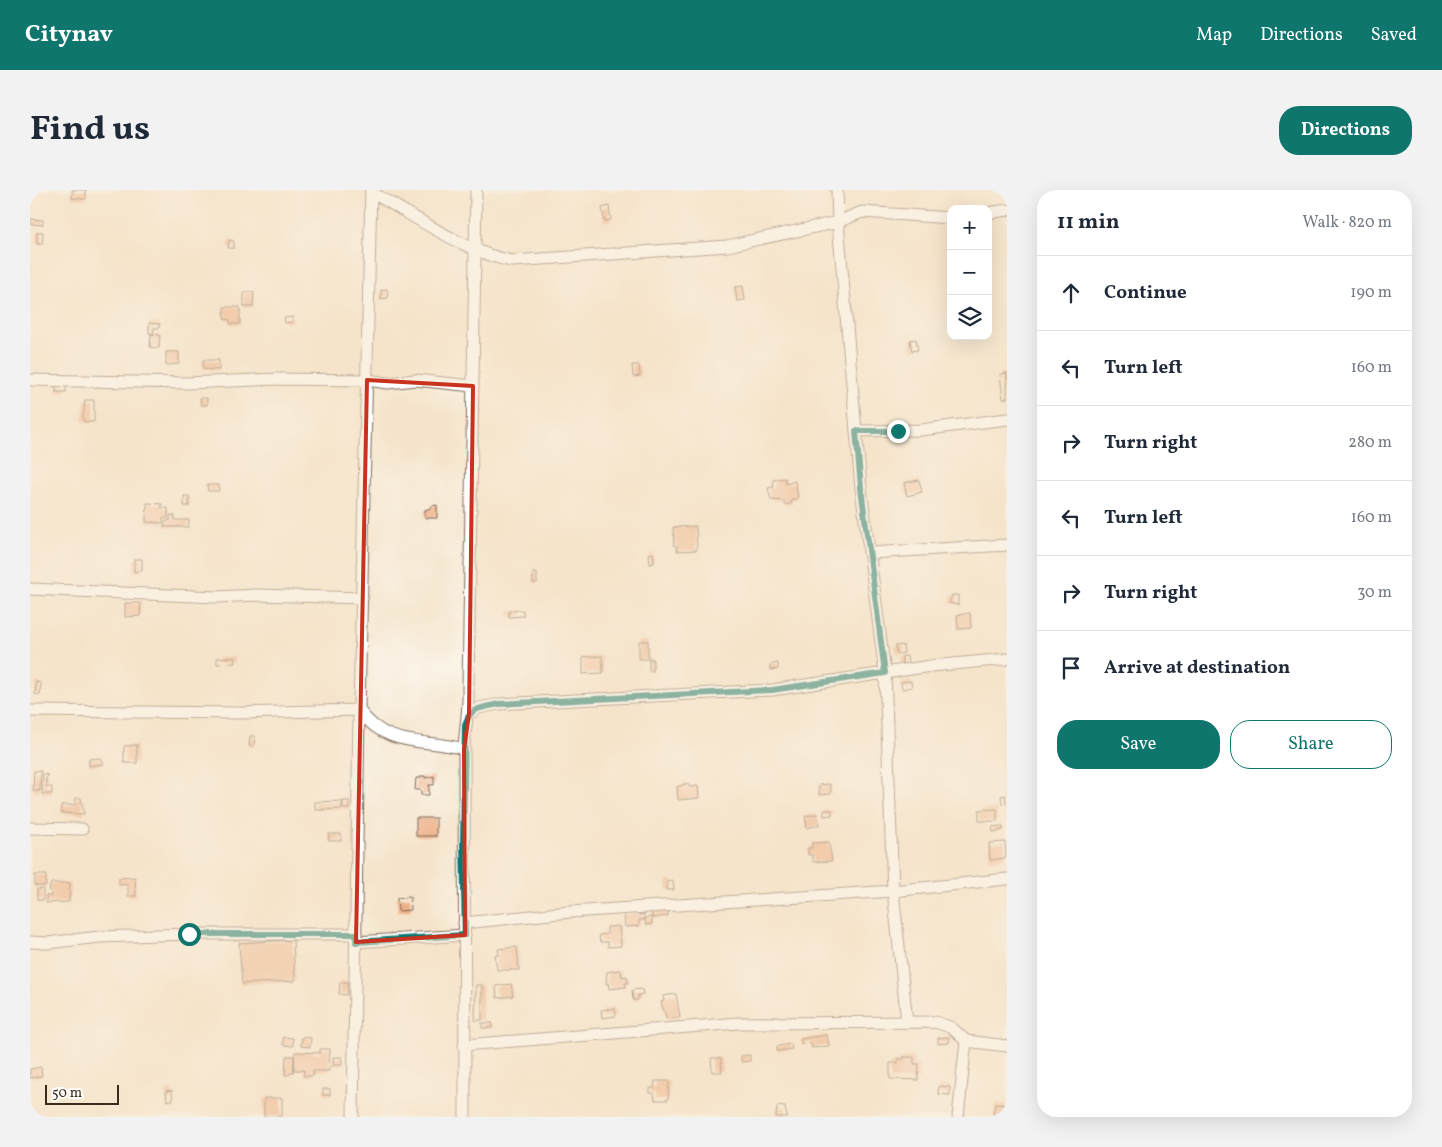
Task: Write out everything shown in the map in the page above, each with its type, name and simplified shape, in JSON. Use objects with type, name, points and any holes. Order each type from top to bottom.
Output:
[{"type":"street","points":[[465,1117],[464,748],[465,726],[469,714],[476,190]]},
{"type":"street","points":[[837,190],[838,222],[856,431],[869,553],[885,673],[893,890],[907,1022]]},
{"type":"street","points":[[354,1117],[359,710],[371,191],[475,250],[494,258],[513,261],[727,246],[838,222],[862,212],[947,218]]},
{"type":"street","points":[[992,212],[1007,210]]},
{"type":"street","points":[[30,380],[187,383],[277,379],[367,380],[388,383],[414,380],[473,386]]},
{"type":"street","points":[[856,431],[921,430],[1007,419]]},
{"type":"street","points":[[869,553],[1007,545]]},
{"type":"street","points":[[30,589],[217,598],[257,596],[362,598]]},
{"type":"street","points":[[469,714],[479,708],[499,704],[772,690],[885,673],[1007,658]]},
{"type":"street","points":[[30,711],[241,713],[359,710]]},
{"type":"street","points":[[359,710],[370,725],[392,736],[464,748]]},
{"type":"street","points":[[30,828],[82,829]]},
{"type":"street","points":[[464,922],[570,912],[893,890],[1007,879]]},
{"type":"street","points":[[30,942],[47,943],[99,937],[189,934],[356,938],[465,935]]},
{"type":"street","points":[[464,1045],[739,1023],[907,1022],[944,1024],[966,1042],[1007,1046]]},
{"type":"street","points":[[958,1117],[966,1042]]},
{"type":"highlighted area","points":[[367,380],[473,386],[469,714],[464,749],[465,935],[356,942]]},
{"type":"building","points":[[72,190],[86,190],[86,199],[72,198]]},
{"type":"building","points":[[609,206],[611,220],[604,221],[602,208]]},
{"type":"building","points":[[30,219],[43,220],[43,225],[30,224]]},
{"type":"building","points":[[37,232],[43,232],[42,244],[37,244]]},
{"type":"building","points":[[229,240],[234,241],[234,248],[228,248]]},
{"type":"building","points":[[743,286],[745,300],[737,301],[735,287]]},
{"type":"building","points":[[387,289],[388,298],[381,299],[381,290]]},
{"type":"building","points":[[244,292],[254,292],[253,307],[244,307]]},
{"type":"building","points":[[224,307],[240,307],[240,324],[230,324],[230,320],[224,319]]},
{"type":"building","points":[[293,317],[293,322],[285,323],[284,318]]},
{"type":"building","points":[[149,323],[160,324],[159,328],[154,328],[153,334],[149,333]]},
{"type":"building","points":[[151,334],[160,335],[159,348],[150,347]]},
{"type":"building","points":[[916,339],[918,350],[912,351],[910,340]]},
{"type":"building","points":[[166,352],[179,352],[179,364],[166,365]]},
{"type":"building","points":[[203,360],[219,360],[219,370],[203,369]]},
{"type":"building","points":[[632,365],[639,365],[640,376],[633,377]]},
{"type":"building","points":[[1007,373],[1007,398],[1003,399],[1000,374]]},
{"type":"building","points":[[56,386],[66,386],[66,392],[56,392]]},
{"type":"building","points":[[200,398],[207,398],[207,405],[201,405]]},
{"type":"building","points":[[85,400],[94,400],[94,422],[84,422]]},
{"type":"building","points":[[785,478],[786,484],[795,481],[798,498],[791,500],[792,503],[785,505],[784,501],[771,500],[768,488],[774,487],[773,480]]},
{"type":"building","points":[[919,480],[922,492],[907,496],[904,483]]},
{"type":"building","points":[[207,485],[219,485],[219,491],[208,491]]},
{"type":"building","points":[[184,496],[189,496],[189,506],[184,506]]},
{"type":"building","points":[[147,503],[162,504],[162,508],[168,508],[168,518],[163,518],[163,523],[146,522]]},
{"type":"building","points":[[437,505],[437,518],[425,518],[425,510]]},
{"type":"building","points":[[170,515],[175,516],[175,520],[189,520],[188,527],[164,527],[165,522],[170,520]]},
{"type":"building","points":[[696,526],[697,550],[677,551],[677,546],[674,546],[673,527]]},
{"type":"building","points":[[653,553],[654,563],[650,564],[649,554]]},
{"type":"building","points":[[134,559],[142,559],[142,571],[134,572]]},
{"type":"building","points":[[533,573],[537,573],[537,583],[533,583]]},
{"type":"building","points":[[952,595],[958,595],[958,605],[949,603]]},
{"type":"building","points":[[125,603],[141,603],[140,616],[125,617]]},
{"type":"building","points":[[523,610],[523,616],[509,617],[509,611]]},
{"type":"building","points":[[970,613],[971,628],[958,629],[957,615]]},
{"type":"building","points":[[639,641],[648,641],[648,659],[639,659]]},
{"type":"building","points":[[903,645],[904,653],[897,654],[895,646]]},
{"type":"building","points":[[602,656],[603,673],[583,674],[583,657]]},
{"type":"building","points":[[902,656],[907,656],[908,664],[902,664]]},
{"type":"building","points":[[234,657],[235,663],[217,664],[217,658]]},
{"type":"building","points":[[649,659],[653,659],[653,671],[649,671]]},
{"type":"building","points":[[778,663],[778,669],[770,670],[770,665]]},
{"type":"building","points":[[911,681],[912,687],[902,689],[901,682]]},
{"type":"building","points":[[36,682],[41,683],[40,695],[35,694]]},
{"type":"building","points":[[250,736],[255,736],[254,746],[249,746]]},
{"type":"building","points":[[137,745],[137,763],[124,763],[124,746]]},
{"type":"building","points":[[101,758],[104,764],[89,766],[89,759]]},
{"type":"building","points":[[34,771],[41,771],[40,791],[33,791]]},
{"type":"building","points":[[43,774],[48,775],[45,781],[47,781],[46,787],[52,787],[52,794],[42,794]]},
{"type":"building","points":[[421,776],[425,776],[425,778],[434,776],[434,785],[429,785],[429,795],[421,795],[421,790],[415,790],[416,778],[421,778]]},
{"type":"building","points":[[687,783],[690,787],[698,786],[699,798],[678,800],[677,787]]},
{"type":"building","points":[[830,784],[831,794],[819,795],[819,785]]},
{"type":"building","points":[[1005,795],[1006,803],[1002,804],[1001,796]]},
{"type":"building","points":[[76,798],[81,798],[84,814],[61,813],[61,805],[75,805]]},
{"type":"building","points":[[342,801],[342,809],[315,810],[315,802]]},
{"type":"building","points":[[343,801],[349,801],[349,809],[343,809]]},
{"type":"building","points":[[997,809],[997,821],[979,821],[979,810]]},
{"type":"building","points":[[824,810],[832,810],[832,815],[824,816]]},
{"type":"building","points":[[817,814],[819,825],[807,828],[805,816]]},
{"type":"building","points":[[416,818],[436,818],[436,836],[416,836]]},
{"type":"building","points":[[1002,826],[1003,830],[993,832],[992,827]]},
{"type":"building","points":[[329,834],[341,834],[341,841],[329,841]]},
{"type":"building","points":[[829,842],[832,861],[813,862],[813,855],[808,855],[808,848],[812,848],[812,843]]},
{"type":"building","points":[[1005,842],[1006,858],[990,860],[989,843]]},
{"type":"building","points":[[35,875],[46,875],[46,886],[35,886]]},
{"type":"building","points":[[135,877],[136,896],[128,896],[128,884],[119,885],[119,878]]},
{"type":"building","points":[[673,880],[674,890],[667,890],[667,881]]},
{"type":"building","points":[[51,883],[70,883],[69,902],[46,903],[46,896],[51,896],[51,891],[49,891]]},
{"type":"building","points":[[37,889],[43,889],[43,900],[37,900]]},
{"type":"building","points":[[410,897],[411,910],[398,911],[397,898]]},
{"type":"building","points":[[668,910],[668,916],[652,918],[652,912]]},
{"type":"building","points":[[639,913],[639,915],[644,914],[644,920],[639,920],[639,926],[625,927],[624,914]]},
{"type":"building","points":[[652,917],[652,924],[646,925],[645,918]]},
{"type":"building","points":[[619,926],[621,946],[608,947],[608,942],[600,942],[599,935],[607,934],[607,927]]},
{"type":"building","points":[[293,940],[295,981],[242,984],[239,943]]},
{"type":"building","points":[[517,947],[519,970],[497,970],[495,955],[499,955],[498,949]]},
{"type":"building","points":[[621,971],[622,977],[627,976],[628,983],[625,983],[626,987],[609,989],[608,983],[606,984],[607,972]]},
{"type":"building","points":[[340,982],[348,982],[347,995],[339,994]]},
{"type":"building","points":[[511,984],[513,996],[497,998],[496,986]]},
{"type":"building","points":[[476,985],[482,985],[482,1020],[475,1020]]},
{"type":"building","points":[[642,989],[643,994],[638,995],[638,1000],[633,1000],[632,990]]},
{"type":"building","points":[[676,994],[680,1017],[667,1019],[661,1002],[664,1001],[663,996]]},
{"type":"building","points":[[615,1008],[616,1016],[602,1018],[601,1010]]},
{"type":"building","points":[[482,1023],[492,1023],[492,1028],[482,1028]]},
{"type":"building","points":[[827,1035],[829,1046],[812,1048],[811,1043],[801,1044],[801,1039]]},
{"type":"building","points":[[283,1037],[293,1038],[293,1046],[283,1045]]},
{"type":"building","points":[[302,1037],[311,1038],[310,1047],[301,1046]]},
{"type":"building","points":[[949,1037],[949,1043],[938,1044],[938,1038]]},
{"type":"building","points":[[791,1044],[792,1049],[777,1051],[777,1046]]},
{"type":"building","points":[[320,1049],[330,1049],[329,1071],[313,1071],[313,1076],[304,1076],[304,1070],[294,1070],[295,1052],[320,1053]]},
{"type":"building","points":[[750,1055],[750,1061],[741,1062],[741,1056]]},
{"type":"building","points":[[286,1056],[294,1056],[293,1073],[289,1075],[285,1075]]},
{"type":"building","points":[[333,1057],[342,1057],[342,1065],[333,1065]]},
{"type":"building","points":[[904,1057],[914,1057],[914,1064],[919,1064],[918,1080],[890,1079],[890,1063],[898,1063],[898,1059],[904,1059]]},
{"type":"building","points":[[711,1058],[721,1058],[722,1072],[712,1072]]},
{"type":"building","points":[[41,1067],[42,1076],[30,1078],[30,1069]]},
{"type":"building","points":[[655,1081],[669,1081],[668,1100],[655,1100],[654,1093],[650,1093],[650,1088],[654,1088]]},
{"type":"building","points":[[939,1086],[950,1087],[950,1095],[938,1094]]},
{"type":"building","points":[[323,1089],[330,1089],[330,1095],[323,1095]]},
{"type":"building","points":[[172,1090],[173,1100],[167,1101],[166,1091]]},
{"type":"building","points":[[264,1098],[282,1098],[282,1116],[264,1117]]},
{"type":"building","points":[[995,1104],[1007,1105],[1007,1117],[993,1117]]},
{"type":"building","points":[[777,1106],[785,1107],[787,1117],[776,1117]]},
{"type":"route","points":[[189,934],[356,934],[356,942],[465,935],[463,844],[465,726],[469,714],[479,708],[499,704],[772,690],[885,673],[861,488],[856,431],[898,431]]}]
